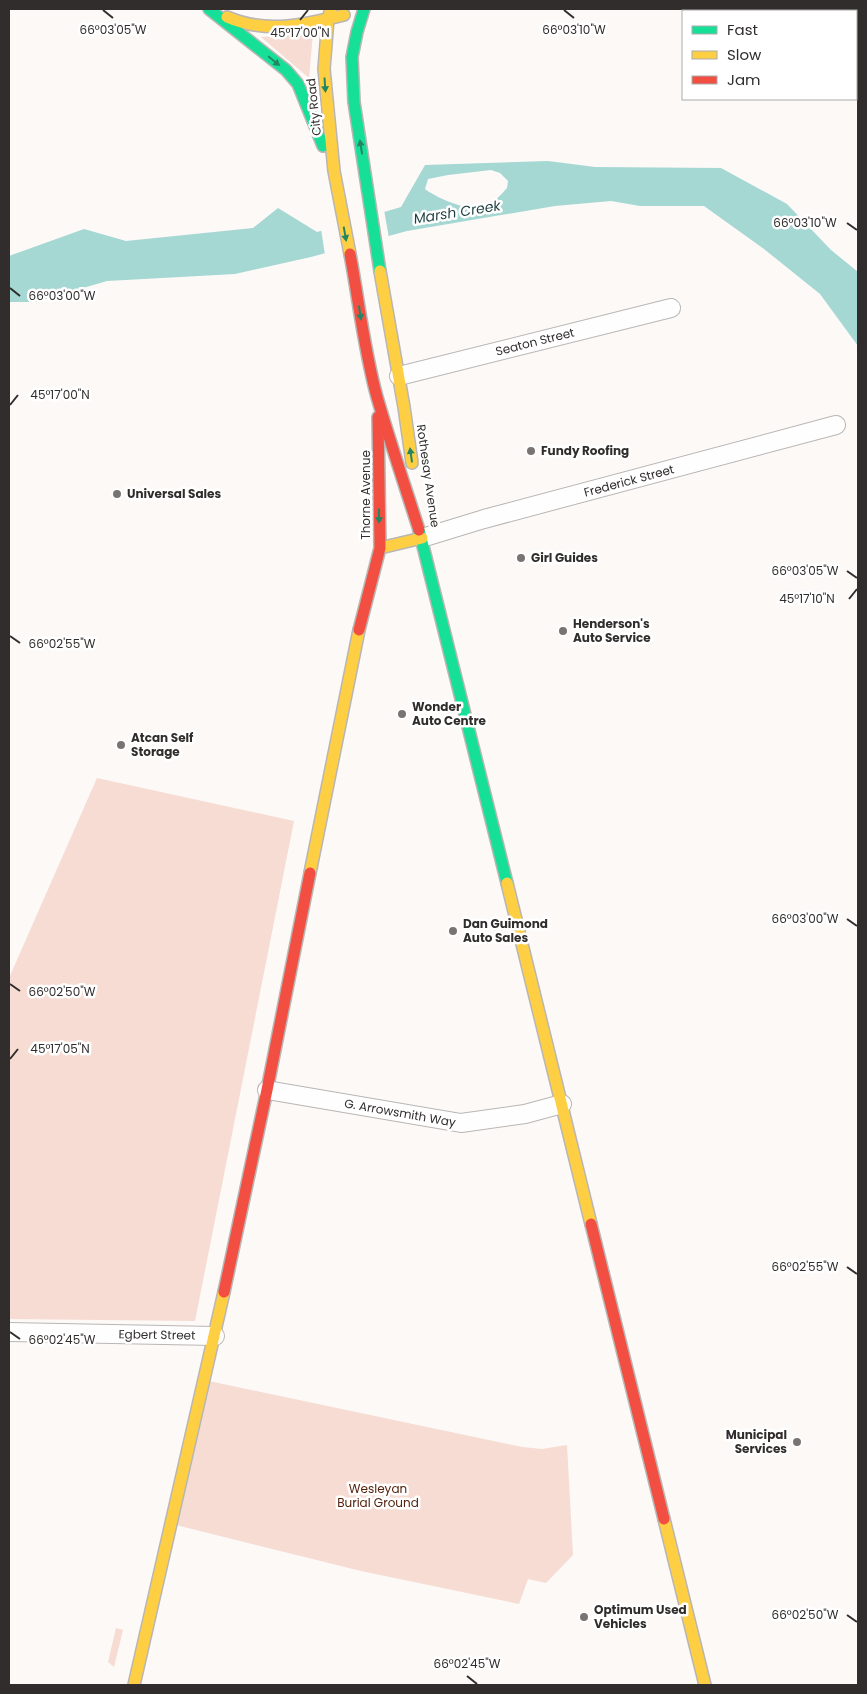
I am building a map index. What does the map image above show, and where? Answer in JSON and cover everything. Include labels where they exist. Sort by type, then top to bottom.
[{"type":"main road","points":[[210,10],[242,24],[275,27],[329,14],[348,14],[359,9]]},
{"type":"main road","name":"Rothesay Avenue","points":[[364,9],[352,56],[354,102],[378,258],[399,376],[422,538]]},
{"type":"main road","points":[[210,10],[286,70],[298,84],[334,171]]},
{"type":"main road","name":"City Road","points":[[329,14],[324,79],[334,171],[351,265]]},
{"type":"main road","name":"Rothesay Avenue","points":[[351,265],[364,341],[377,397],[422,538]]},
{"type":"main road","name":"Thorne Avenue","points":[[377,397],[380,459],[380,548],[422,538]]},
{"type":"main road","points":[[422,538],[705,1685]]},
{"type":"main road","points":[[134,1685],[214,1336],[267,1090],[362,614],[380,548]]},
{"type":"street","name":"Seaton Street","points":[[399,376],[671,308]]},
{"type":"street","name":"Frederick Street","points":[[422,538],[484,519],[836,425]]},
{"type":"street","name":"G. Arrowsmith Way","points":[[267,1090],[461,1123],[525,1114],[562,1104]]},
{"type":"street","name":"Egbert Street","points":[[9,1332],[214,1336]]},
{"type":"green space","points":[[313,33],[309,78],[261,37]]},
{"type":"green space","points":[[97,778],[294,821],[195,1321],[9,1319],[9,978]]},
{"type":"green space","name":"Wesleyan Burial Ground","points":[[204,1380],[522,1447],[542,1449],[567,1445],[573,1555],[546,1583],[528,1579],[519,1604],[361,1571],[172,1524]]},
{"type":"green space","points":[[116,1628],[123,1630],[114,1667],[108,1662]]},
{"type":"water","name":"Marsh Creek","points":[[548,161],[595,167],[721,168],[787,204],[831,250],[858,272],[858,346],[820,294],[764,249],[704,206],[640,206],[611,201],[555,206],[407,231],[311,257],[235,274],[107,281],[35,302],[9,302],[9,256],[84,229],[126,241],[253,228],[278,208],[317,232],[401,207],[425,165]],"holes":[[[491,170],[500,173],[508,181],[507,188],[500,196],[479,208],[454,204],[425,189],[428,179]]]},
{"type":"pier","points":[[384,210],[389,238],[325,255],[321,229]]},
{"type":"traffic: fast","points":[[209,9],[286,70],[298,84],[323,146]]},
{"type":"traffic: fast","points":[[364,9],[352,57],[354,102],[380,271]]},
{"type":"traffic: fast","points":[[419,530],[507,883]]},
{"type":"traffic: slow","points":[[331,9],[328,19],[324,69],[334,171],[350,254]]},
{"type":"traffic: slow","points":[[227,17],[256,25],[285,26],[300,25],[344,15]]},
{"type":"traffic: slow","points":[[380,271],[412,463]]},
{"type":"traffic: slow","points":[[380,548],[422,538]]},
{"type":"traffic: slow","points":[[310,873],[359,630]]},
{"type":"traffic: slow","points":[[507,883],[591,1224]]},
{"type":"traffic: slow","points":[[134,1685],[224,1292]]},
{"type":"traffic: slow","points":[[664,1519],[705,1685]]},
{"type":"traffic: jam","points":[[350,254],[372,379],[419,530]]},
{"type":"traffic: jam","points":[[359,630],[380,548],[378,417]]},
{"type":"traffic: jam","points":[[224,1292],[267,1090],[310,873]]},
{"type":"traffic: jam","points":[[591,1224],[664,1519]]},
{"type":"place","name":"Fundy Roofing","points":[[531,451]]},
{"type":"place","name":"Universal Sales","points":[[117,494]]},
{"type":"place","name":"Girl Guides","points":[[521,558]]},
{"type":"place","name":"Henderson's Auto Service","points":[[563,631]]},
{"type":"place","name":"Wonder Auto Centre","points":[[402,714]]},
{"type":"place","name":"Atcan Self Storage","points":[[121,745]]},
{"type":"place","name":"Dan Guimond Auto Sales","points":[[453,931]]},
{"type":"place","name":"Municipal Services","points":[[797,1442]]},
{"type":"place","name":"Optimum Used Vehicles","points":[[584,1617]]}]
